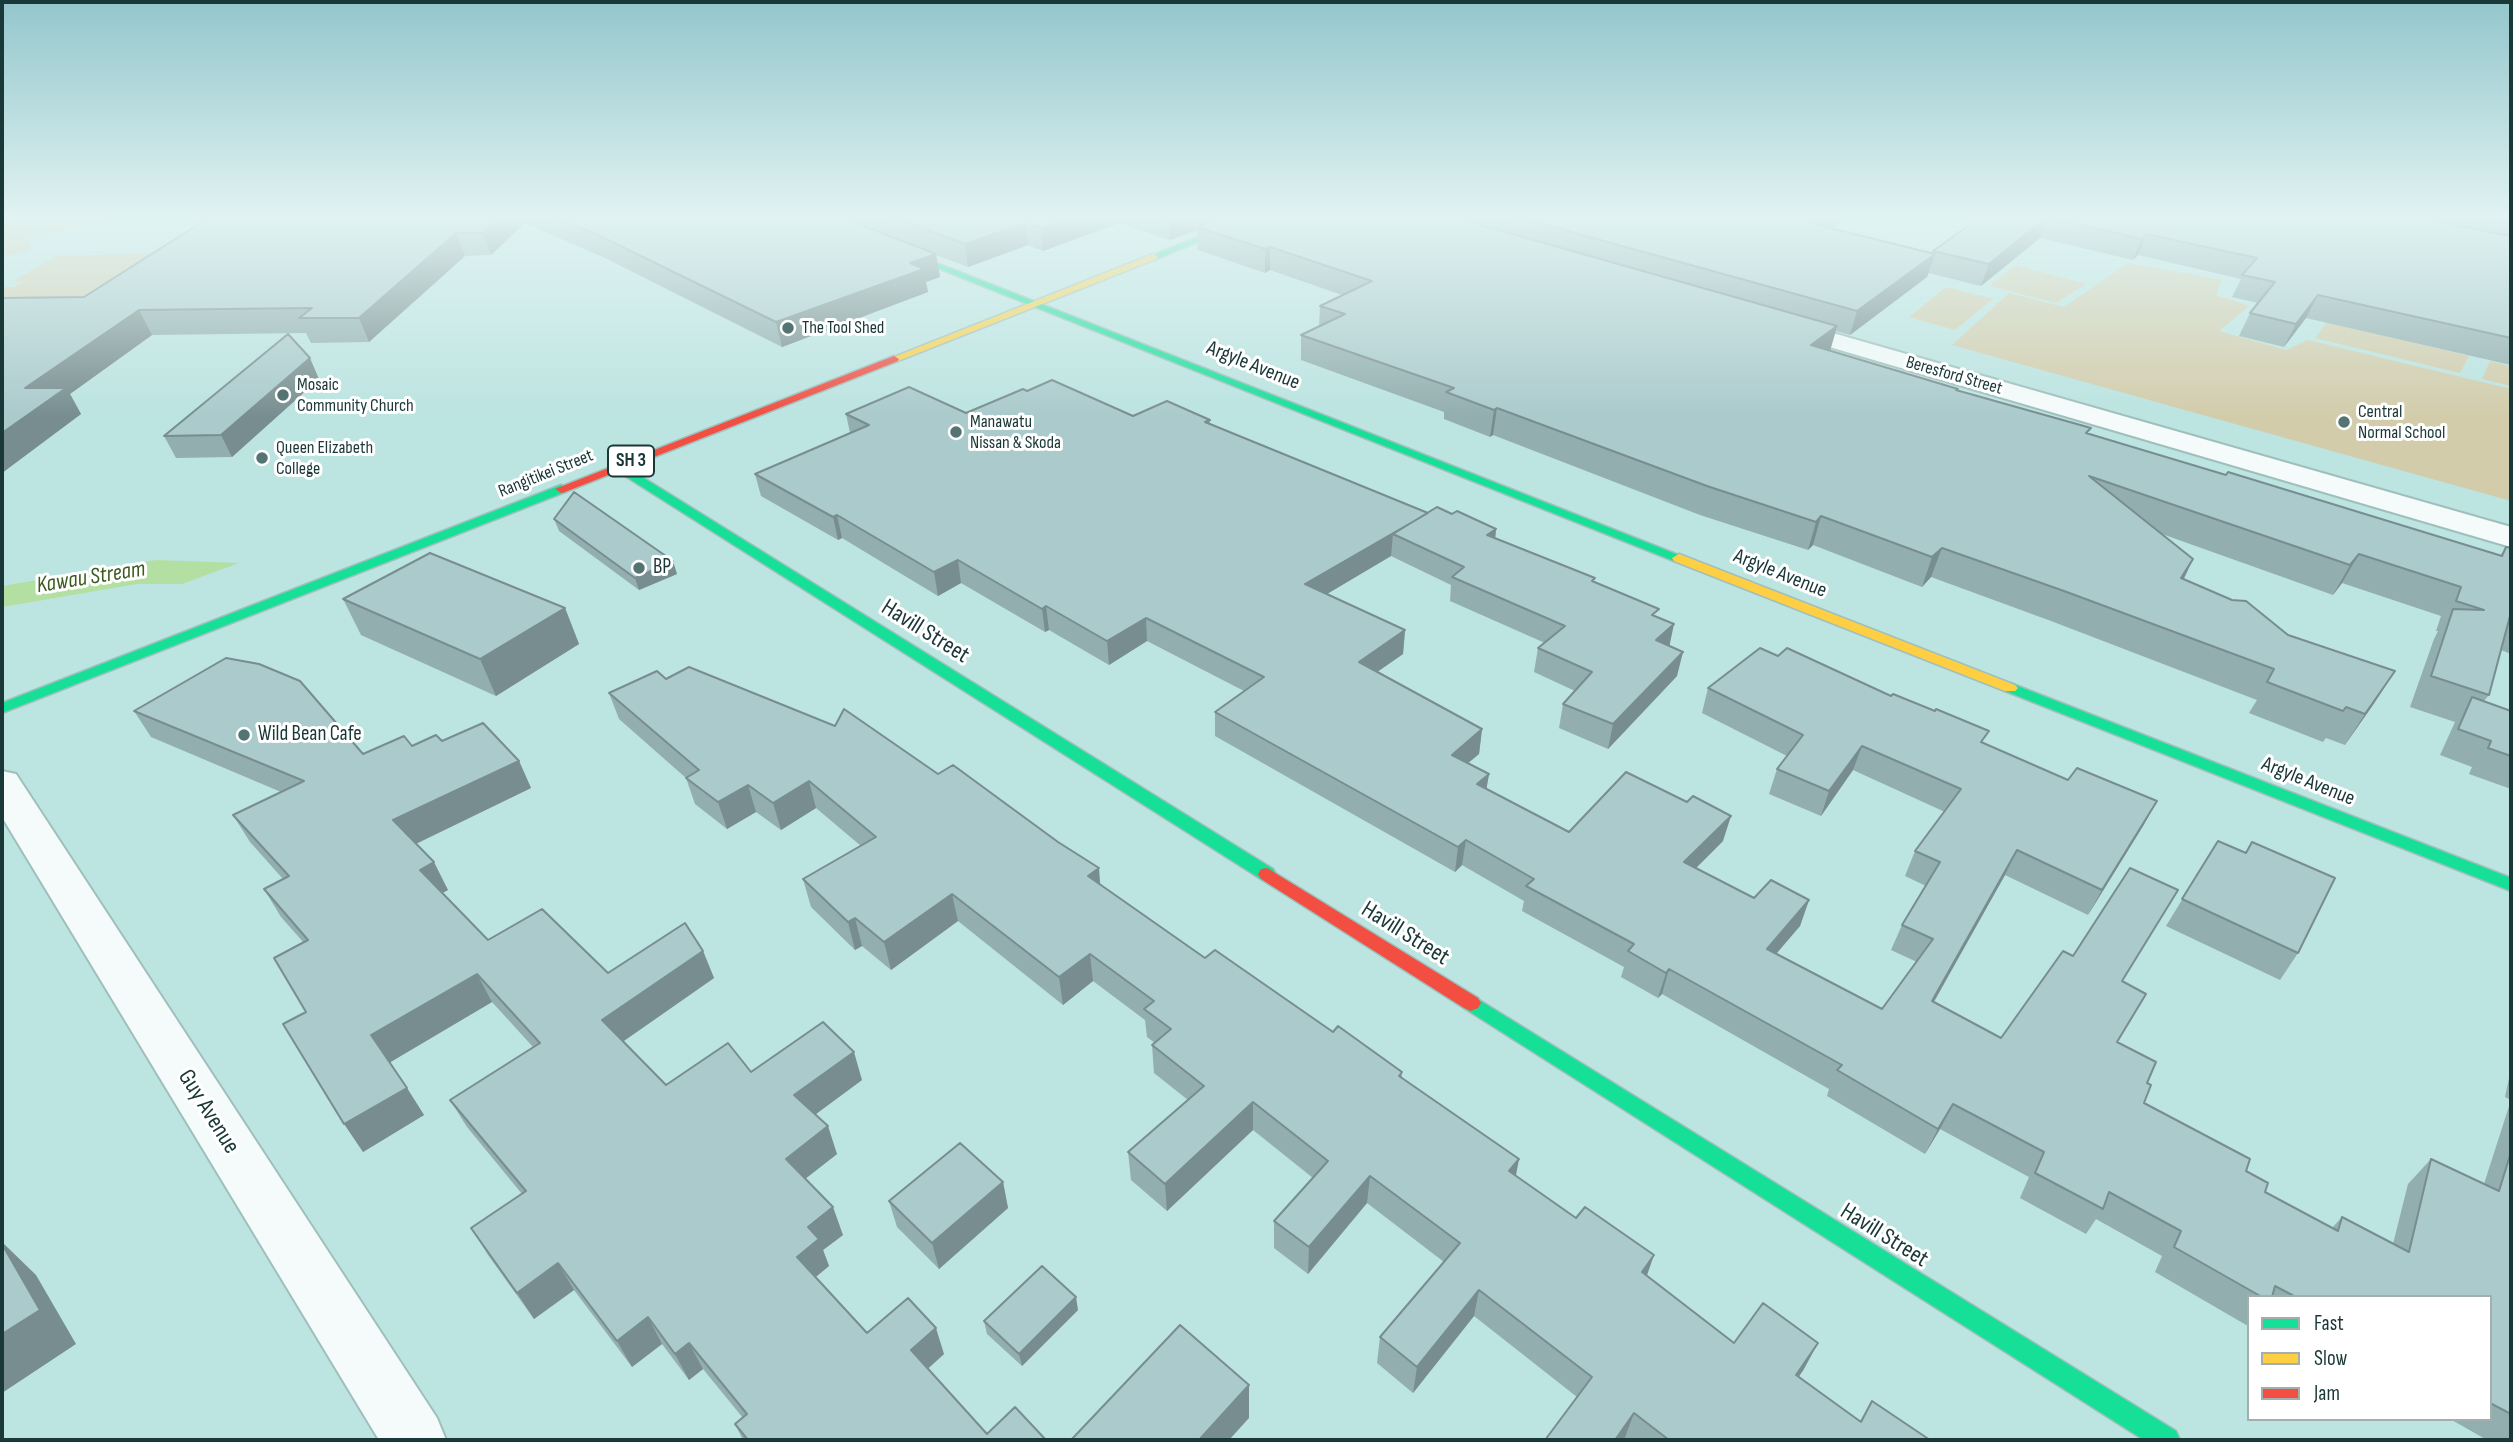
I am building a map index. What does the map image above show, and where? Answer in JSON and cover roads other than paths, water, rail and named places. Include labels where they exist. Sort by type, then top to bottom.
[{"type":"main road","name":"Argyle Avenue","points":[[978,282],[2511,885]]},
{"type":"main road","name":"Rangitikei Street","points":[[2,708],[1089,282]]},
{"type":"main road","name":"Havill Street","points":[[618,466],[2166,1440]]},
{"type":"street","name":"Beresford Street","points":[[1766,321],[2511,537]]},
{"type":"street","name":"Guy Avenue","points":[[2,784],[415,1440]]},
{"type":"water","name":"Kawau Stream","points":[[156,560],[239,563],[182,584],[137,584],[2,607],[2,586]]},
{"type":"place","name":"The Tool Shed","points":[[788,328]]},
{"type":"place","name":"Mosaic Community Church","points":[[283,395]]},
{"type":"place","name":"Central Normal School","points":[[2344,422]]},
{"type":"place","name":"Manawatu Nissan & Skoda","points":[[956,432]]},
{"type":"place","name":"Queen Elizabeth College","points":[[262,458]]},
{"type":"place","name":"BP","points":[[639,568]]},
{"type":"place","name":"Wild Bean Cafe","points":[[244,735]]}]
